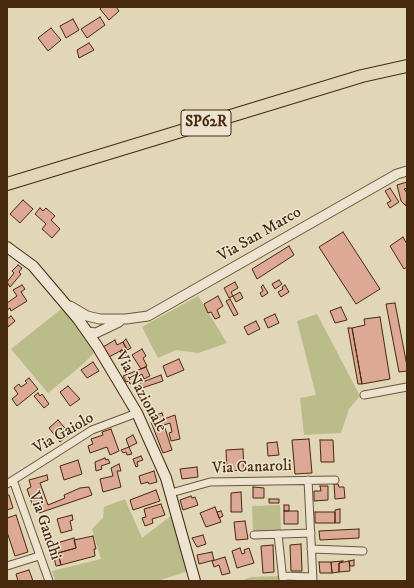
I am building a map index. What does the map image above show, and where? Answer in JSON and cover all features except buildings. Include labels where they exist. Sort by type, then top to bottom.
[{"type":"highway","name":"SP62R","points":[[7,184],[355,78],[407,66]]},
{"type":"main road","name":"Via Nazionale","points":[[7,247],[33,266],[62,300],[98,348],[137,413],[156,452],[171,493],[195,581]]},
{"type":"street","name":"Via San Marco","points":[[126,319],[96,333],[85,330],[91,320],[126,319],[148,316],[397,174],[407,171]]},
{"type":"street","name":"Via San Marco","points":[[62,300],[80,313],[100,319]]},
{"type":"street","points":[[98,348],[99,336],[105,328]]},
{"type":"street","points":[[364,395],[407,387]]},
{"type":"street","name":"Via Gaiolo","points":[[10,482],[92,430],[137,413]]},
{"type":"street","points":[[278,534],[283,579],[313,579],[308,480]]},
{"type":"street","name":"Via Canaroli","points":[[171,493],[210,482],[335,480]]},
{"type":"street","name":"Via Gandhi","points":[[10,482],[49,581]]},
{"type":"street","points":[[254,535],[311,533]]},
{"type":"street","points":[[311,549],[363,551]]},
{"type":"street","points":[[7,566],[39,556]]},
{"type":"green space","points":[[198,296],[227,343],[198,353],[176,350],[158,358],[142,327]]},
{"type":"green space","points":[[65,306],[98,349],[82,365],[48,393],[11,349]]},
{"type":"green space","points":[[317,314],[360,396],[349,409],[341,433],[304,435],[300,398],[316,395],[297,321]]},
{"type":"green space","points":[[125,499],[142,538],[172,515],[189,571],[157,581],[55,581],[52,571],[101,559],[92,529],[103,518],[104,507]]},
{"type":"green space","points":[[280,505],[281,531],[253,532],[252,506]]},
{"type":"green space","points":[[282,576],[282,581],[241,581],[251,577]]}]
